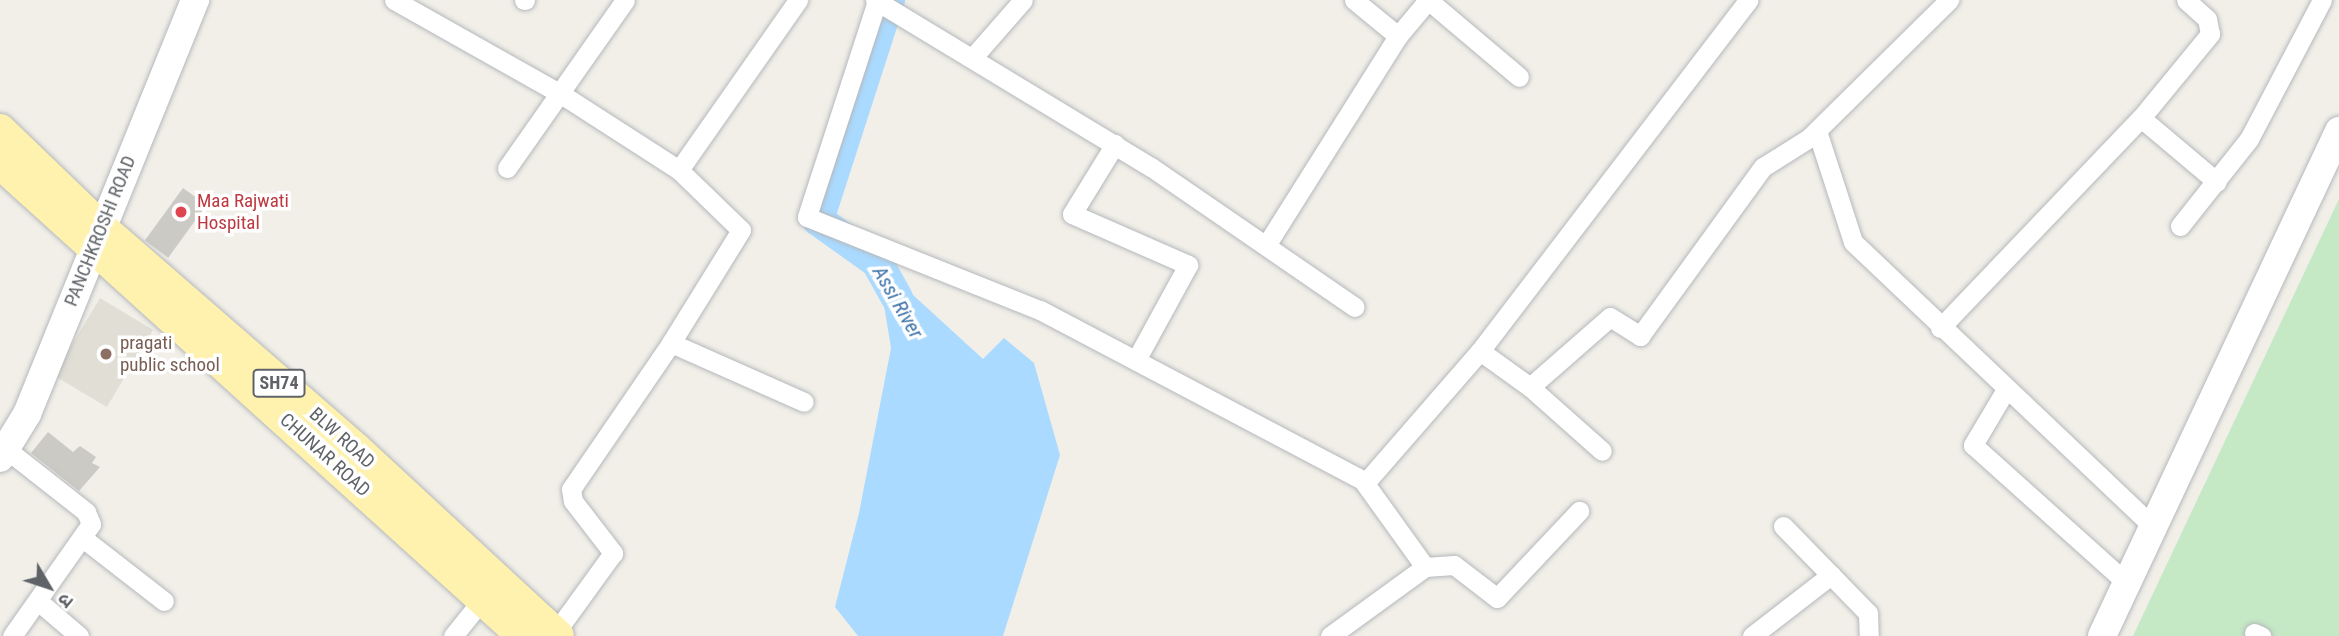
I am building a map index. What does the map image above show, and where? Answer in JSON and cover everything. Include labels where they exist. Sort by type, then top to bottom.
[{"type":"main road","name":"BLW ROAD","points":[[0,130],[98,239],[356,449],[489,591],[556,635]]},
{"type":"main road","name":"SH74","points":[[0,163],[98,239]]},
{"type":"main road","name":"SH74","points":[[489,591],[523,636]]},
{"type":"street","points":[[394,0],[561,94],[678,170],[741,230],[671,343],[571,489],[573,501],[613,553],[556,635]]},
{"type":"street","points":[[507,168],[625,0]]},
{"type":"street","points":[[678,170],[798,0]]},
{"type":"street","points":[[974,56],[1023,0]]},
{"type":"street","points":[[1354,0],[1398,36]]},
{"type":"street","points":[[1267,244],[1398,36],[1428,0],[1519,77]]},
{"type":"street","points":[[1364,482],[1372,480],[1480,351],[1748,0]]},
{"type":"street","points":[[1530,387],[1610,317],[1640,337],[1763,167],[1817,131],[1949,0]]},
{"type":"street","points":[[1940,328],[2141,118],[2210,34],[2207,19],[2186,0]]},
{"type":"street","points":[[2180,226],[2249,139],[2322,0]]},
{"type":"street","points":[[1355,307],[1267,244],[1115,144],[886,3],[807,218],[1040,310],[1364,482],[1425,567]]},
{"type":"street","name":"PANCHKROSHI ROAD","points":[[3,454],[27,414],[98,239],[188,4]]},
{"type":"street","points":[[2141,118],[2217,182]]},
{"type":"street","points":[[1817,131],[1853,242],[2005,391],[2153,527]]},
{"type":"street","points":[[2102,636],[2339,131]]},
{"type":"street","points":[[1115,144],[1072,214],[1188,265],[1136,360]]},
{"type":"street","points":[[671,343],[804,402]]},
{"type":"street","points":[[1480,351],[1530,387],[1602,451]]},
{"type":"street","points":[[2005,391],[1973,445],[2127,583]]},
{"type":"street","points":[[3,454],[86,512],[91,524],[84,539],[12,636]]},
{"type":"street","points":[[1330,636],[1425,567],[1454,565],[1497,598],[1579,511]]},
{"type":"street","points":[[1783,526],[1868,613],[1868,636]]},
{"type":"street","points":[[84,539],[164,601]]},
{"type":"street","points":[[1752,636],[1831,575]]},
{"type":"street","points":[[453,636],[489,591]]},
{"type":"street","points":[[38,601],[79,636]]},
{"type":"shaded area","name":"pragati public school","points":[[100,298],[153,330],[107,407],[54,375]]},
{"type":"green space","points":[[2339,199],[2339,636],[2133,636]]},
{"type":"water","points":[[877,262],[983,359],[1004,338],[1034,363],[1060,455],[1003,636],[858,636],[835,607],[859,513],[891,348]]},
{"type":"building","points":[[183,188],[206,205],[168,258],[145,241]]},
{"type":"building","points":[[48,432],[73,452],[80,446],[96,457],[92,463],[100,467],[79,491],[31,453]]},
{"type":"waterway","name":"Assi River","points":[[889,0],[818,220],[877,262],[897,298]]},
{"type":"place","name":"Maa Rajwati Hospital","points":[[181,212]]},
{"type":"place","name":"pragati public school","points":[[106,354]]}]
